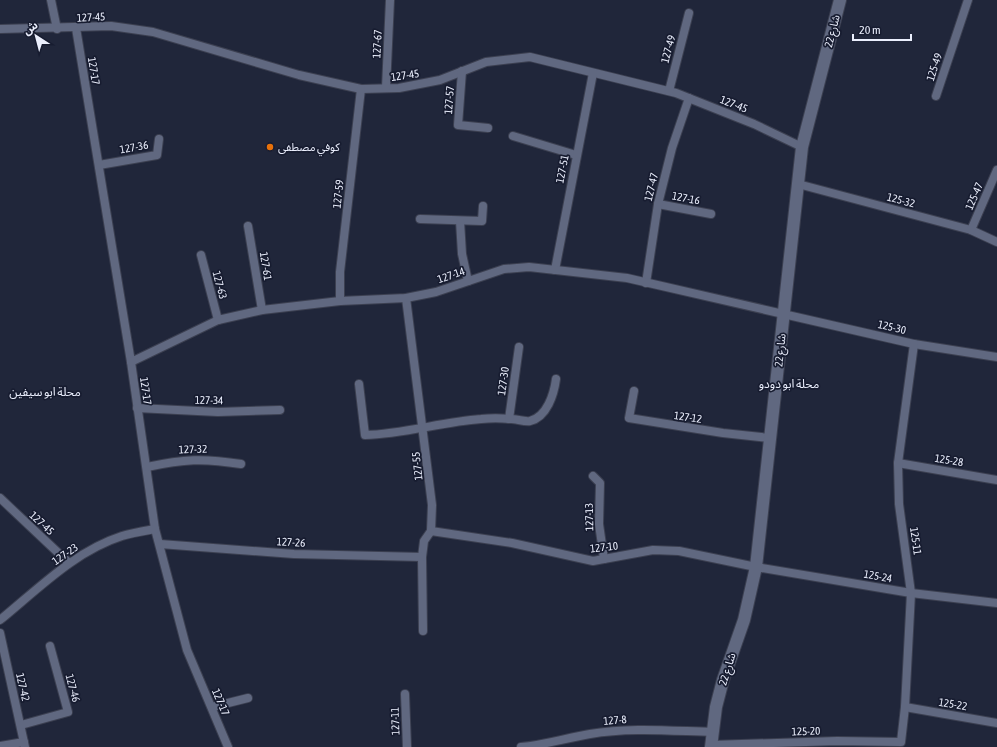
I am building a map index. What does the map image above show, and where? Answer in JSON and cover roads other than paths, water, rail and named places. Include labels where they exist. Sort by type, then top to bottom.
[{"type":"street","name":"شارع 22","points":[[711,746],[723,680],[744,620],[756,567],[802,147],[840,0]]},
{"type":"lane","points":[[50,0],[57,29]]},
{"type":"lane","name":"127-67","points":[[386,88],[390,0]]},
{"type":"lane","name":"125-49","points":[[936,96],[968,0]]},
{"type":"lane","name":"127-49","points":[[669,91],[689,13]]},
{"type":"lane","name":"127-45","points":[[0,29],[57,29],[111,26],[153,32],[299,75],[361,89],[398,88],[440,80],[486,62],[530,57],[669,91],[754,124],[802,147]]},
{"type":"lane","name":"127-17","points":[[76,28],[131,362],[155,529],[187,650],[228,747]]},
{"type":"lane","name":"127-57","points":[[462,71],[458,125],[488,128]]},
{"type":"lane","name":"127-51","points":[[555,270],[593,73]]},
{"type":"lane","name":"127-59","points":[[340,301],[340,272],[361,89]]},
{"type":"lane","name":"127-47","points":[[646,283],[658,204],[672,148],[689,98]]},
{"type":"lane","points":[[512,136],[576,155]]},
{"type":"lane","name":"127-36","points":[[99,165],[157,155],[159,139]]},
{"type":"lane","name":"125-47","points":[[971,230],[997,170]]},
{"type":"lane","name":"125-32","points":[[798,184],[971,230],[997,242]]},
{"type":"lane","name":"127-16","points":[[658,204],[710,214]]},
{"type":"lane","points":[[420,219],[482,221],[483,206]]},
{"type":"lane","points":[[460,221],[462,254],[468,281]]},
{"type":"lane","name":"127-61","points":[[248,226],[262,310]]},
{"type":"lane","name":"127-63","points":[[201,255],[218,320]]},
{"type":"lane","name":"127-14","points":[[131,362],[218,320],[262,310],[340,301],[406,298],[436,292],[504,269],[529,267],[627,278],[784,313]]},
{"type":"lane","name":"127-55","points":[[406,298],[424,428],[432,505],[431,531],[424,541],[422,557],[423,631]]},
{"type":"lane","name":"125-30","points":[[784,313],[914,344],[997,357]]},
{"type":"lane","name":"125-11","points":[[901,742],[905,707],[911,593],[900,504],[898,462],[914,344]]},
{"type":"lane","name":"127-30","points":[[509,419],[519,346]]},
{"type":"lane","points":[[359,384],[365,435],[405,432],[449,422],[476,419],[509,419],[530,421],[540,415],[549,404],[554,392],[556,379]]},
{"type":"lane","name":"127-12","points":[[634,391],[629,418],[722,433],[770,438]]},
{"type":"lane","name":"127-34","points":[[137,408],[218,412],[280,410]]},
{"type":"lane","name":"127-32","points":[[147,467],[178,460],[209,459],[241,464]]},
{"type":"lane","name":"125-28","points":[[898,462],[997,480]]},
{"type":"lane","name":"127-13","points":[[593,476],[600,483],[599,524],[604,559]]},
{"type":"lane","name":"127-45","points":[[0,498],[69,563]]},
{"type":"lane","name":"127-23","points":[[0,620],[69,563],[97,546],[123,536],[155,529]]},
{"type":"lane","name":"127-10","points":[[431,531],[512,543],[593,561],[653,550],[679,551],[756,567]]},
{"type":"lane","name":"127-26","points":[[160,544],[294,554],[422,557]]},
{"type":"lane","name":"125-24","points":[[756,567],[911,593],[997,603]]},
{"type":"lane","name":"127-42","points":[[0,633],[25,745]]},
{"type":"lane","name":"127-46","points":[[20,725],[68,712],[50,646]]},
{"type":"lane","name":"127-11","points":[[405,694],[407,747]]},
{"type":"lane","points":[[212,707],[248,698]]},
{"type":"lane","name":"125-22","points":[[905,707],[997,722]]},
{"type":"lane","name":"127-8","points":[[521,747],[543,746],[590,734],[628,730],[713,732]]},
{"type":"lane","name":"125-20","points":[[711,746],[901,742]]},
{"type":"lane","points":[[0,746],[25,745]]},
{"type":"place","name":"كوفي مصطفى","points":[[270,147]]},
{"type":"district","name":"محلة ابو دودو","points":[[789,384]]},
{"type":"district","name":"محلة ابو سيفين","points":[[45,392]]}]
